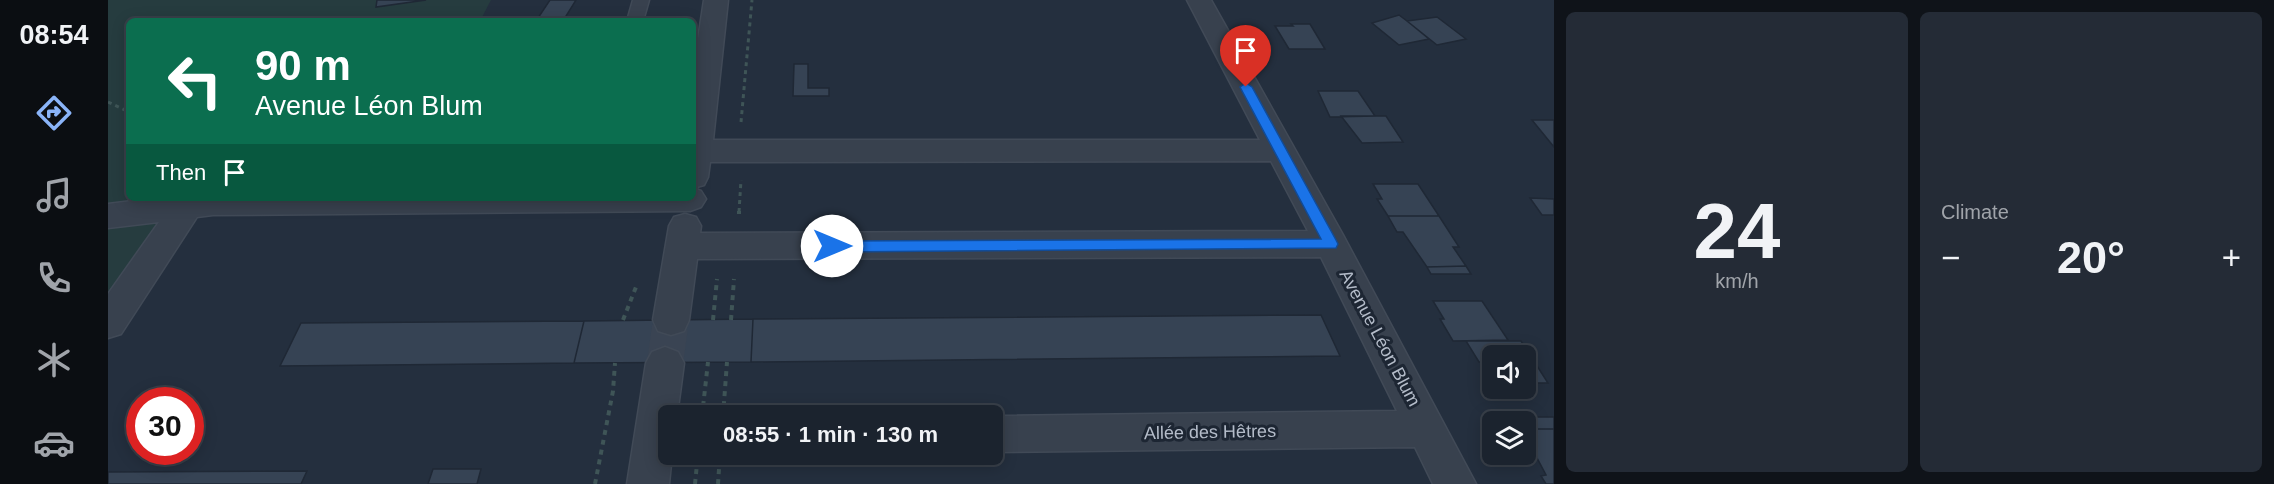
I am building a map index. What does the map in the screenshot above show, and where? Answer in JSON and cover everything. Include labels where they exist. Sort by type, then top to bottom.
[{"type":"street","points":[[696,151],[716,0]]},
{"type":"street","name":"Avenue Léon Blum","points":[[1206,1],[1280,150],[1455,484]]},
{"type":"street","points":[[696,181],[1280,150]]},
{"type":"street","points":[[108,216],[187,206],[250,202],[363,201]]},
{"type":"street","points":[[671,320],[689,201]]},
{"type":"street","points":[[108,323],[187,206]]},
{"type":"street","points":[[682,246],[1331,244]]},
{"type":"street","points":[[663,405],[665,363]]},
{"type":"street","name":"Allée des Hêtres","points":[[1003,434],[1427,429]]},
{"type":"street","points":[[648,484],[658,452]]},
{"type":"lane","points":[[637,18],[641,0]]},
{"type":"path","points":[[108,102],[126,111]]},
{"type":"path","points":[[703,405],[708,362]]},
{"type":"path","points":[[724,405],[727,362]]},
{"type":"path","points":[[595,484],[613,391],[615,363]]},
{"type":"path","points":[[695,484],[697,465]]},
{"type":"path","points":[[718,484],[719,465]]},
{"type":"green space","points":[[108,0],[491,0],[482,18],[126,18],[126,201],[190,201],[108,318]]},
{"type":"building","points":[[377,0],[426,0],[376,7]]},
{"type":"building","points":[[550,0],[576,0],[565,18],[538,18]]},
{"type":"building","points":[[1399,15],[1429,39],[1399,45],[1372,23]]},
{"type":"building","points":[[1437,17],[1466,39],[1437,45],[1407,21]]},
{"type":"building","points":[[1291,24],[1310,24],[1325,49],[1289,49],[1275,26],[1293,26]]},
{"type":"building","points":[[794,64],[808,64],[808,88],[829,88],[829,96],[793,96]]},
{"type":"building","points":[[1318,91],[1358,91],[1375,116],[1330,117]]},
{"type":"building","points":[[1341,116],[1386,116],[1403,142],[1362,143]]},
{"type":"building","points":[[1532,120],[1554,120],[1554,147]]},
{"type":"building","points":[[1373,184],[1418,184],[1439,216],[1388,216],[1377,199],[1382,199]]},
{"type":"building","points":[[1530,198],[1554,199],[1554,215],[1542,215]]},
{"type":"building","points":[[1388,216],[1439,216],[1459,247],[1453,247],[1466,266],[1427,267],[1403,232],[1397,232]]},
{"type":"building","points":[[1466,266],[1471,274],[1431,274],[1427,267]]},
{"type":"building","points":[[1433,301],[1482,301],[1508,340],[1453,341]]},
{"type":"building","points":[[1321,315],[1340,356],[751,362],[753,319]]},
{"type":"building","points":[[753,319],[751,362],[574,363],[584,321]]},
{"type":"building","points":[[584,321],[574,363],[280,366],[301,323]]},
{"type":"building","points":[[1466,341],[1521,341],[1524,345],[1482,345],[1482,362],[1479,362]]},
{"type":"building","points":[[1536,364],[1548,383],[1536,383]]},
{"type":"building","points":[[1536,417],[1554,417],[1554,429],[1536,429]]},
{"type":"building","points":[[1536,429],[1554,429],[1554,484],[1546,484],[1541,476],[1546,475],[1536,456]]},
{"type":"building","points":[[433,469],[481,469],[477,484],[428,484]]},
{"type":"building","points":[[307,471],[301,484],[108,484],[108,472]]},
{"type":"tunnel","points":[[665,363],[671,320]]},
{"type":"route","points":[[832,246],[1331,244],[1246,87]]}]
